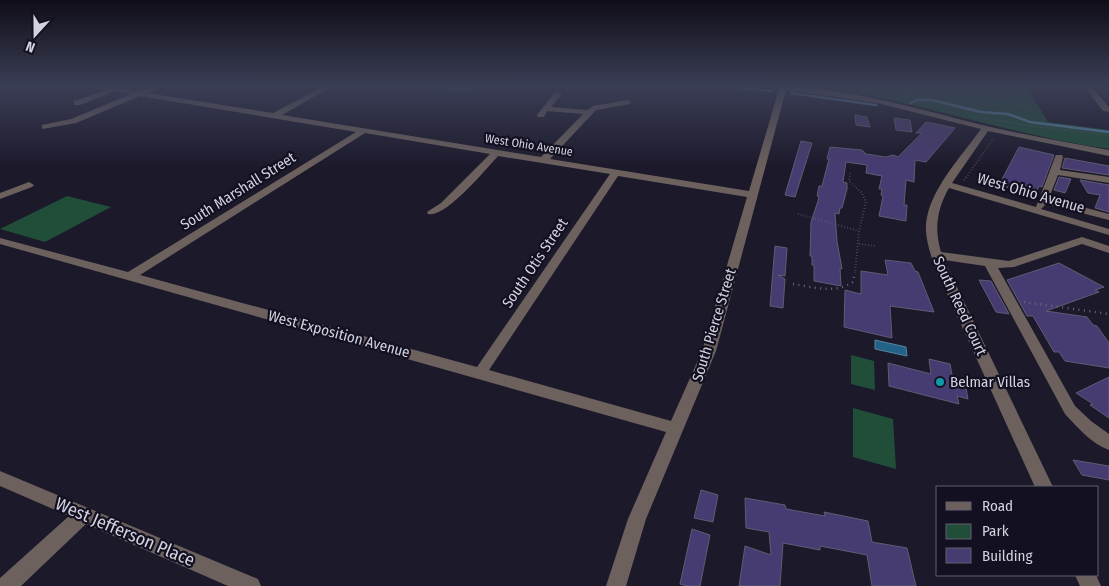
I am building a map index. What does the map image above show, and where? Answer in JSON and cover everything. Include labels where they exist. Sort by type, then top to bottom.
[{"type":"street","points":[[45,127],[73,121],[91,113]]},
{"type":"street","name":"West Ohio Avenue","points":[[258,113],[752,195]]},
{"type":"street","points":[[274,116],[279,113]]},
{"type":"street","points":[[544,160],[587,113]]},
{"type":"street","name":"South Pierce Street","points":[[616,586],[637,519],[677,430],[710,346],[773,113]]},
{"type":"street","points":[[921,113],[990,133],[1109,152]]},
{"type":"street","name":"South Marshall Street","points":[[128,277],[363,131]]},
{"type":"street","name":"South Reed Court","points":[[990,133],[945,184],[936,200],[932,214],[931,237],[936,255],[1044,486]]},
{"type":"street","points":[[432,212],[444,205],[497,152]]},
{"type":"street","points":[[1038,211],[1056,172],[1059,157]]},
{"type":"street","name":"South Otis Street","points":[[480,372],[616,172]]},
{"type":"street","points":[[1056,172],[1109,180]]},
{"type":"street","name":"West Ohio Avenue","points":[[945,184],[1109,232]]},
{"type":"street","points":[[0,196],[29,185]]},
{"type":"street","points":[[1044,200],[1109,217]]},
{"type":"street","points":[[936,255],[1004,265],[1018,263],[1082,240],[1109,250]]},
{"type":"street","name":"West Exposition Avenue","points":[[0,241],[480,372],[677,430]]},
{"type":"street","points":[[989,263],[1074,414],[1109,443]]},
{"type":"street","name":"West Jefferson Place","points":[[0,478],[251,586]]},
{"type":"street","points":[[6,586],[83,515]]},
{"type":"path","points":[[977,117],[1031,126],[1109,135]]},
{"type":"path","points":[[963,189],[965,186],[962,182],[990,133]]},
{"type":"path","points":[[793,284],[835,288],[850,285],[854,279],[859,231],[866,202],[862,194],[850,182],[850,173]]},
{"type":"path","points":[[798,214],[859,231]]},
{"type":"path","points":[[858,244],[876,246]]},
{"type":"path","points":[[1009,299],[1109,314]]},
{"type":"green space","points":[[946,113],[1043,113],[1048,122],[1109,130],[1109,149],[1035,135]]},
{"type":"green space","points":[[67,196],[111,207],[45,242],[0,229]]},
{"type":"green space","points":[[851,355],[874,361],[875,390],[851,384]]},
{"type":"green space","points":[[853,408],[893,419],[896,469],[853,457]]},
{"type":"water","points":[[875,340],[906,347],[907,356],[875,349]]},
{"type":"building","points":[[855,115],[867,117],[870,127],[856,125]]},
{"type":"building","points":[[894,118],[910,120],[912,132],[896,130]]},
{"type":"building","points":[[926,122],[955,128],[926,162],[915,160],[914,182],[906,180],[904,205],[907,205],[906,221],[879,216],[883,196],[881,195],[882,189],[879,189],[882,176],[866,173],[867,165],[846,162],[843,182],[847,183],[847,189],[839,214],[835,213],[842,269],[840,268],[841,286],[814,281],[814,265],[812,265],[812,256],[810,256],[811,222],[818,201],[819,186],[822,186],[829,159],[827,159],[830,147],[862,150],[866,154],[886,157],[893,155],[898,157],[922,133],[916,133]]},
{"type":"building","points":[[801,141],[812,143],[795,197],[785,195]]},
{"type":"building","points":[[1019,147],[1054,155],[1042,187],[1039,186],[1035,195],[999,185]]},
{"type":"building","points":[[1065,158],[1109,166],[1109,175],[1062,168]]},
{"type":"building","points":[[1059,177],[1071,179],[1065,193],[1054,190]]},
{"type":"building","points":[[1080,180],[1109,185],[1109,212],[1095,208],[1100,195],[1088,193]]},
{"type":"building","points":[[775,246],[787,248],[785,276],[778,275],[785,279],[783,308],[770,306]]},
{"type":"building","points":[[885,260],[911,263],[915,271],[918,272],[934,312],[890,306],[892,338],[844,327],[845,290],[861,294],[861,271],[888,275]]},
{"type":"building","points":[[1059,263],[1104,287],[1095,290],[1099,292],[1046,311],[1087,317],[1093,325],[1097,326],[1109,343],[1109,368],[1065,361],[1059,352],[1054,352],[1033,316],[1027,316],[1007,280]]},
{"type":"building","points":[[979,280],[991,281],[1009,314],[996,312]]},
{"type":"building","points":[[929,359],[950,364],[953,380],[966,388],[968,399],[957,396],[959,404],[889,386],[888,363],[931,374]]},
{"type":"building","points":[[1109,377],[1109,418],[1076,393]]},
{"type":"building","points":[[1073,460],[1109,466],[1109,480],[1082,475]]},
{"type":"building","points":[[701,490],[718,495],[713,522],[694,518]]},
{"type":"building","points":[[745,498],[785,505],[786,509],[825,516],[824,512],[868,521],[872,542],[907,548],[916,586],[872,586],[867,555],[820,546],[820,550],[783,543],[780,586],[739,586],[745,546],[771,555],[769,532],[746,528]]},
{"type":"building","points":[[692,529],[710,535],[700,586],[680,584]]},
{"type":"waterway","points":[[999,113],[1008,114],[1030,122],[1109,132]]},
{"type":"place","name":"Belmar Villas","points":[[940,382]]}]
